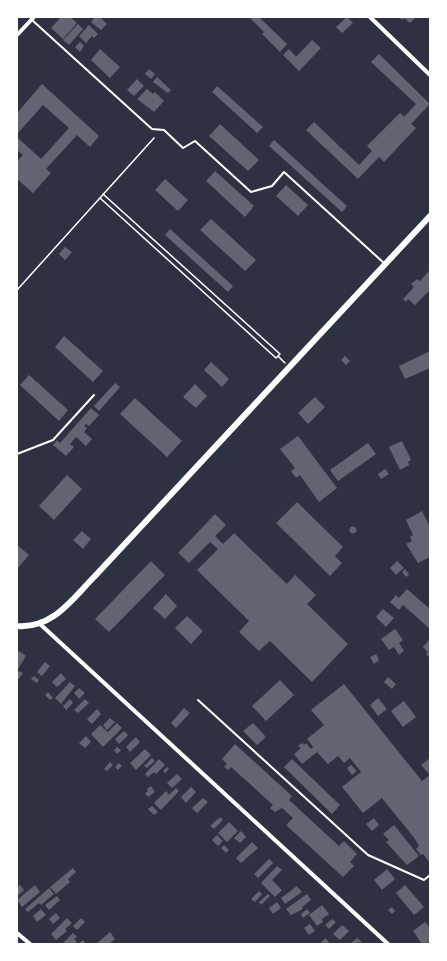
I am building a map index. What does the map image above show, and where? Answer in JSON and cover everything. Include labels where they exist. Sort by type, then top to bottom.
[{"type":"main road","points":[[17,626],[40,624],[56,615],[95,576],[430,216]]},
{"type":"street","points":[[370,17],[430,75]]},
{"type":"street","points":[[17,35],[33,18]]},
{"type":"street","points":[[40,624],[388,944]]},
{"type":"street","points":[[17,933],[30,944]]},
{"type":"lane","points":[[33,18],[152,129],[164,130],[183,148],[195,141],[251,192],[272,186],[284,172],[386,264]]},
{"type":"lane","points":[[17,454],[53,440],[94,394]]},
{"type":"lane","points":[[198,700],[368,855],[424,880],[430,875]]},
{"type":"path","points":[[17,290],[154,138]]},
{"type":"path","points":[[104,194],[280,354],[278,356]]},
{"type":"path","points":[[100,198],[276,358],[278,356],[290,367]]},
{"type":"building","points":[[61,17],[70,17],[77,23],[63,39],[51,28]]},
{"type":"building","points":[[95,17],[100,17],[107,24],[101,30],[91,22]]},
{"type":"building","points":[[249,17],[259,17],[287,44],[280,52],[262,34],[264,32]]},
{"type":"building","points":[[347,17],[353,23],[342,33],[336,27]]},
{"type":"building","points":[[399,17],[416,17],[410,23],[404,18],[402,20]]},
{"type":"building","points":[[78,24],[83,29],[69,45],[63,40]]},
{"type":"building","points":[[89,25],[98,34],[94,38],[92,36],[86,43],[79,36]]},
{"type":"building","points":[[312,40],[321,48],[299,71],[283,55],[289,49],[296,57]]},
{"type":"building","points":[[80,42],[84,46],[80,52],[75,47]]},
{"type":"building","points":[[100,49],[120,67],[110,78],[91,60]]},
{"type":"building","points":[[379,54],[430,104],[411,124],[416,128],[384,162],[379,157],[358,179],[306,130],[314,122],[359,165],[372,151],[367,146],[400,113],[404,117],[416,104],[371,62]]},
{"type":"building","points":[[149,69],[155,74],[151,79],[145,74]]},
{"type":"building","points":[[157,77],[171,90],[168,93],[153,82]]},
{"type":"building","points":[[137,79],[144,86],[134,96],[127,90]]},
{"type":"building","points":[[42,84],[99,136],[90,147],[77,135],[46,169],[51,173],[33,193],[17,179],[17,161],[23,155],[17,150],[17,137],[41,159],[69,128],[43,105],[17,134],[17,113]]},
{"type":"building","points":[[217,86],[263,127],[257,133],[212,92]]},
{"type":"building","points":[[147,89],[153,94],[155,92],[164,101],[154,112],[137,99]]},
{"type":"building","points":[[220,124],[259,160],[248,171],[209,136]]},
{"type":"building","points":[[274,140],[347,206],[342,212],[269,146]]},
{"type":"building","points":[[215,171],[254,206],[245,217],[206,181]]},
{"type":"building","points":[[165,179],[188,200],[178,211],[155,190]]},
{"type":"building","points":[[286,185],[308,205],[298,216],[276,196]]},
{"type":"building","points":[[211,219],[256,260],[245,271],[200,230]]},
{"type":"building","points":[[170,229],[233,286],[228,292],[165,235]]},
{"type":"building","points":[[65,247],[72,252],[65,260],[59,254]]},
{"type":"building","points":[[430,270],[430,290],[415,305],[408,299],[406,302],[403,299],[414,287],[411,284],[417,279],[420,281]]},
{"type":"building","points":[[64,336],[103,371],[93,382],[55,347]]},
{"type":"building","points":[[430,351],[430,368],[405,379],[399,366]]},
{"type":"building","points":[[345,356],[350,361],[346,365],[341,360]]},
{"type":"building","points":[[211,362],[229,379],[222,387],[204,370]]},
{"type":"building","points":[[29,375],[68,410],[59,421],[20,385]]},
{"type":"building","points":[[115,383],[120,387],[99,411],[94,406]]},
{"type":"building","points":[[195,384],[207,396],[196,408],[183,397]]},
{"type":"building","points":[[315,397],[325,407],[308,424],[298,413]]},
{"type":"building","points":[[135,398],[182,441],[167,457],[120,414]]},
{"type":"building","points":[[91,408],[99,415],[89,426],[86,424],[84,426],[87,428],[84,432],[92,439],[86,446],[76,437],[70,444],[74,447],[66,456],[53,445],[57,440],[60,443]]},
{"type":"building","points":[[298,436],[337,488],[319,502],[300,475],[296,478],[291,471],[295,468],[280,449]]},
{"type":"building","points":[[402,441],[411,460],[408,462],[409,465],[400,470],[389,447]]},
{"type":"building","points":[[368,443],[376,454],[338,481],[330,470]]},
{"type":"building","points":[[385,469],[389,474],[381,479],[378,474]]},
{"type":"building","points":[[67,475],[82,489],[54,520],[39,506]]},
{"type":"building","points":[[297,502],[343,547],[335,556],[342,563],[330,576],[276,523]]},
{"type":"building","points":[[422,511],[430,527],[430,557],[418,563],[406,544],[412,541],[410,537],[413,535],[406,520]]},
{"type":"building","points":[[215,514],[226,525],[215,536],[223,544],[234,533],[287,584],[295,575],[316,595],[307,604],[348,644],[312,682],[270,641],[259,651],[239,632],[249,621],[197,570],[218,549],[210,542],[189,563],[178,553]]},
{"type":"building","points":[[353,526],[356,527],[356,533],[353,534],[350,533],[349,530],[350,527]]},
{"type":"building","points":[[82,531],[91,539],[83,549],[73,540]]},
{"type":"building","points":[[17,545],[29,555],[17,569]]},
{"type":"building","points":[[151,561],[165,575],[109,632],[95,619]]},
{"type":"building","points":[[397,561],[404,568],[396,575],[390,568]]},
{"type":"building","points":[[405,569],[409,574],[406,577],[402,572]]},
{"type":"building","points":[[407,589],[430,609],[430,629],[403,605],[399,610],[390,602],[396,595],[399,598]]},
{"type":"building","points":[[166,594],[177,606],[165,619],[153,608]]},
{"type":"building","points":[[383,609],[394,618],[386,627],[376,617]]},
{"type":"building","points":[[187,616],[203,631],[191,644],[175,628]]},
{"type":"building","points":[[395,629],[403,640],[399,643],[404,651],[399,655],[394,647],[389,650],[381,639]]},
{"type":"building","points":[[430,639],[430,658],[426,654],[428,652],[423,647]]},
{"type":"building","points":[[19,651],[26,656],[18,669],[17,654]]},
{"type":"building","points":[[376,654],[379,660],[374,664],[370,657]]},
{"type":"building","points":[[45,662],[50,666],[42,676],[37,672]]},
{"type":"building","points":[[19,671],[23,673],[18,680],[17,674]]},
{"type":"building","points":[[61,673],[66,679],[57,687],[52,682]]},
{"type":"building","points":[[34,676],[39,680],[37,683],[31,679]]},
{"type":"building","points":[[388,677],[396,684],[392,689],[384,682]]},
{"type":"building","points":[[280,680],[294,695],[266,721],[252,706]]},
{"type":"building","points":[[70,682],[75,686],[61,704],[55,698]]},
{"type":"building","points":[[344,684],[422,781],[430,775],[430,863],[423,854],[421,855],[416,849],[419,846],[415,839],[382,798],[363,813],[342,787],[361,772],[350,758],[344,763],[338,756],[328,764],[317,752],[302,764],[294,754],[301,748],[298,746],[302,743],[304,745],[306,743],[311,749],[313,747],[307,739],[324,725],[311,710]]},
{"type":"building","points":[[79,688],[85,693],[79,699],[74,693]]},
{"type":"building","points":[[48,692],[53,698],[50,700],[45,695]]},
{"type":"building","points":[[378,698],[387,709],[378,716],[370,705]]},
{"type":"building","points":[[70,699],[73,703],[66,710],[63,706]]},
{"type":"building","points":[[85,699],[89,703],[78,713],[74,710]]},
{"type":"building","points":[[404,701],[416,717],[403,727],[391,711]]},
{"type":"building","points":[[184,708],[190,713],[176,728],[171,723]]},
{"type":"building","points":[[97,709],[101,714],[92,724],[87,719]]},
{"type":"building","points":[[110,718],[115,722],[107,730],[103,725]]},
{"type":"building","points":[[117,723],[122,728],[103,747],[91,734],[100,725],[108,732]]},
{"type":"building","points":[[253,723],[266,737],[257,745],[243,731]]},
{"type":"building","points":[[124,731],[128,735],[119,744],[115,739]]},
{"type":"building","points":[[86,736],[91,742],[85,748],[79,743]]},
{"type":"building","points":[[136,737],[140,742],[130,752],[126,747]]},
{"type":"building","points":[[235,744],[292,796],[289,800],[339,846],[344,841],[357,854],[350,862],[354,866],[343,877],[286,825],[293,818],[282,808],[275,812],[270,808],[273,805],[231,767],[228,770],[224,767],[227,764],[222,759]]},
{"type":"building","points":[[117,747],[121,750],[117,754],[114,750]]},
{"type":"building","points":[[145,749],[151,755],[136,770],[130,763]]},
{"type":"building","points":[[152,758],[155,761],[147,768],[144,766]]},
{"type":"building","points":[[430,758],[430,775],[421,765]]},
{"type":"building","points":[[159,759],[165,765],[156,774],[154,772],[148,777],[145,774]]},
{"type":"building","points":[[292,759],[340,805],[332,814],[284,767]]},
{"type":"building","points":[[110,762],[113,765],[107,771],[104,769]]},
{"type":"building","points":[[119,763],[122,766],[118,770],[115,767]]},
{"type":"building","points":[[351,765],[357,771],[352,775],[347,768]]},
{"type":"building","points":[[167,767],[169,769],[165,773],[163,771]]},
{"type":"building","points":[[177,774],[182,779],[172,788],[167,783]]},
{"type":"building","points":[[151,786],[155,792],[148,797],[145,793]]},
{"type":"building","points":[[191,787],[196,792],[186,803],[181,797]]},
{"type":"building","points":[[176,788],[179,791],[161,810],[154,803],[166,791],[169,795]]},
{"type":"building","points":[[203,798],[208,802],[197,813],[192,808]]},
{"type":"building","points":[[152,806],[158,812],[154,815],[148,809]]},
{"type":"building","points":[[220,817],[223,820],[214,829],[210,826]]},
{"type":"building","points":[[374,818],[379,825],[372,831],[366,824]]},
{"type":"building","points":[[229,822],[238,831],[227,842],[218,833]]},
{"type":"building","points":[[394,825],[419,856],[407,865],[386,842],[389,840],[383,834]]},
{"type":"building","points":[[241,831],[246,837],[240,843],[234,838]]},
{"type":"building","points":[[217,835],[223,841],[218,846],[212,840]]},
{"type":"building","points":[[252,842],[258,848],[241,863],[236,858]]},
{"type":"building","points":[[224,845],[229,850],[226,853],[221,848]]},
{"type":"building","points":[[269,859],[273,863],[258,878],[254,874]]},
{"type":"building","points":[[277,866],[282,870],[272,880],[282,890],[275,897],[261,883]]},
{"type":"building","points":[[73,868],[76,872],[68,879],[70,882],[56,894],[50,887]]},
{"type":"building","points":[[387,869],[395,879],[382,890],[374,880]]},
{"type":"building","points":[[20,885],[24,890],[17,896],[17,887]]},
{"type":"building","points":[[35,885],[40,892],[22,907],[17,900]]},
{"type":"building","points":[[405,885],[424,907],[414,915],[396,893]]},
{"type":"building","points":[[297,886],[302,892],[285,904],[281,898]]},
{"type":"building","points":[[49,888],[54,894],[41,905],[39,903],[28,912],[25,909]]},
{"type":"building","points":[[259,891],[262,894],[255,902],[251,899]]},
{"type":"building","points":[[268,894],[270,896],[261,905],[259,902]]},
{"type":"building","points":[[307,894],[311,900],[302,907],[303,909],[291,915],[286,909]]},
{"type":"building","points":[[57,896],[60,900],[49,910],[45,905]]},
{"type":"building","points":[[277,902],[281,908],[273,914],[269,908]]},
{"type":"building","points":[[322,905],[329,914],[322,919],[323,922],[317,926],[309,915]]},
{"type":"building","points":[[392,907],[395,911],[392,914],[388,910]]},
{"type":"building","points":[[41,909],[46,915],[37,922],[33,916]]},
{"type":"building","points":[[307,909],[310,913],[303,918],[301,914]]},
{"type":"building","points":[[56,913],[60,918],[53,924],[49,919]]},
{"type":"building","points":[[67,918],[72,923],[65,929],[67,931],[56,940],[51,934]]},
{"type":"building","points":[[81,918],[85,922],[77,930],[73,926]]},
{"type":"building","points":[[332,919],[336,922],[329,929],[325,925]]},
{"type":"building","points":[[425,922],[430,928],[430,942],[422,944],[413,931]]},
{"type":"building","points":[[310,924],[315,931],[309,935],[304,928]]},
{"type":"building","points":[[342,925],[349,931],[340,940],[333,934]]},
{"type":"building","points":[[110,932],[115,939],[109,944],[96,944]]},
{"type":"building","points":[[73,933],[77,937],[74,939],[77,942],[74,944],[62,944]]},
{"type":"building","points":[[326,938],[330,944],[322,944],[321,942]]},
{"type":"building","points":[[357,938],[362,942],[350,944]]},
{"type":"building","points":[[83,940],[86,944],[78,944]]}]
